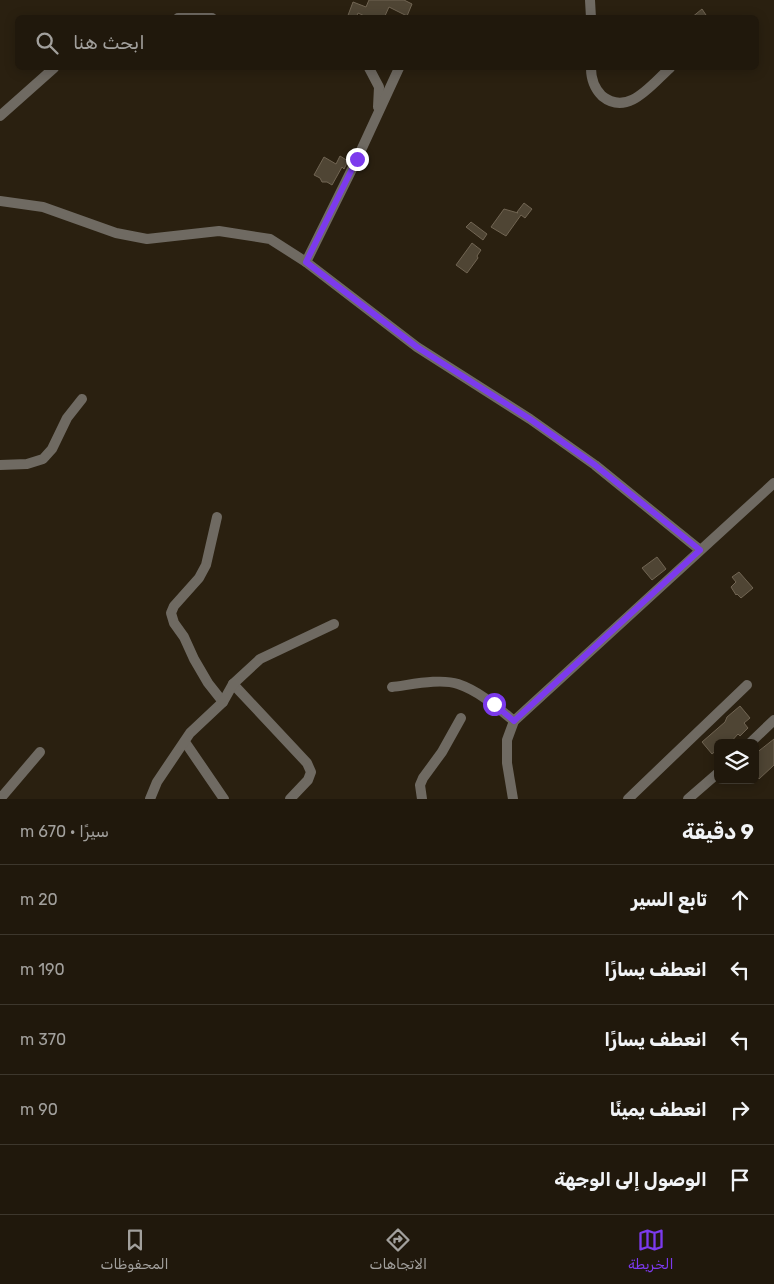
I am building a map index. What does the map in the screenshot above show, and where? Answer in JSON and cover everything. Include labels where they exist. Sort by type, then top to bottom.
[{"type":"street","points":[[590,0],[591,15]]},
{"type":"street","points":[[0,116],[52,70]]},
{"type":"street","points":[[369,70],[379,87],[378,113]]},
{"type":"street","points":[[306,262],[398,70]]},
{"type":"street","points":[[592,70],[593,84],[599,93],[616,104],[626,104],[634,99],[668,70]]},
{"type":"street","points":[[0,201],[43,207],[116,233],[147,239],[219,231],[270,239],[306,262],[417,347],[530,419],[595,465],[700,550]]},
{"type":"street","points":[[0,465],[27,464],[43,459],[52,449],[67,418],[82,399]]},
{"type":"street","points":[[514,799],[507,763],[506,740],[514,721],[774,483]]},
{"type":"street","points":[[217,517],[206,565],[199,578],[174,606],[171,614],[174,623],[184,637],[208,683],[223,702]]},
{"type":"street","points":[[150,799],[157,782],[184,742],[200,722],[223,702],[233,684],[260,659],[334,624]]},
{"type":"street","points":[[392,687],[444,682],[457,684],[494,704],[514,721]]},
{"type":"street","points":[[233,684],[307,763],[311,772],[308,780],[290,799]]},
{"type":"street","points":[[628,799],[747,685]]},
{"type":"street","points":[[422,799],[420,784],[442,752],[461,718]]},
{"type":"street","points":[[754,739],[774,720]]},
{"type":"street","points":[[184,742],[224,799]]},
{"type":"street","points":[[0,799],[40,752]]},
{"type":"street","points":[[688,799],[714,776]]},
{"type":"building","points":[[369,0],[404,0],[412,4],[407,15],[389,7],[385,15],[362,15],[358,13],[357,15],[348,15],[353,2],[366,7]]},
{"type":"building","points":[[702,9],[706,15],[695,15]]},
{"type":"building","points":[[340,156],[348,161],[344,169],[342,167],[332,185],[322,182],[320,178],[314,175],[324,157],[336,164]]},
{"type":"building","points":[[524,203],[532,209],[525,218],[521,215],[506,236],[491,227],[504,209],[518,213]]},
{"type":"building","points":[[471,222],[487,234],[483,240],[466,227]]},
{"type":"building","points":[[472,243],[481,250],[477,256],[478,258],[467,273],[456,265]]},
{"type":"building","points":[[657,557],[666,569],[652,580],[642,568]]},
{"type":"building","points":[[739,572],[753,588],[741,598],[736,595],[731,587],[736,582],[732,577]]},
{"type":"building","points":[[740,706],[750,718],[744,723],[748,728],[740,736],[738,734],[734,739],[714,739],[714,752],[712,754],[702,742],[725,722],[727,717]]},
{"type":"building","points":[[774,739],[774,765],[759,779],[759,751]]},
{"type":"route","points":[[357,159],[306,262],[417,347],[530,419],[595,465],[700,550],[514,721],[494,704]]}]
